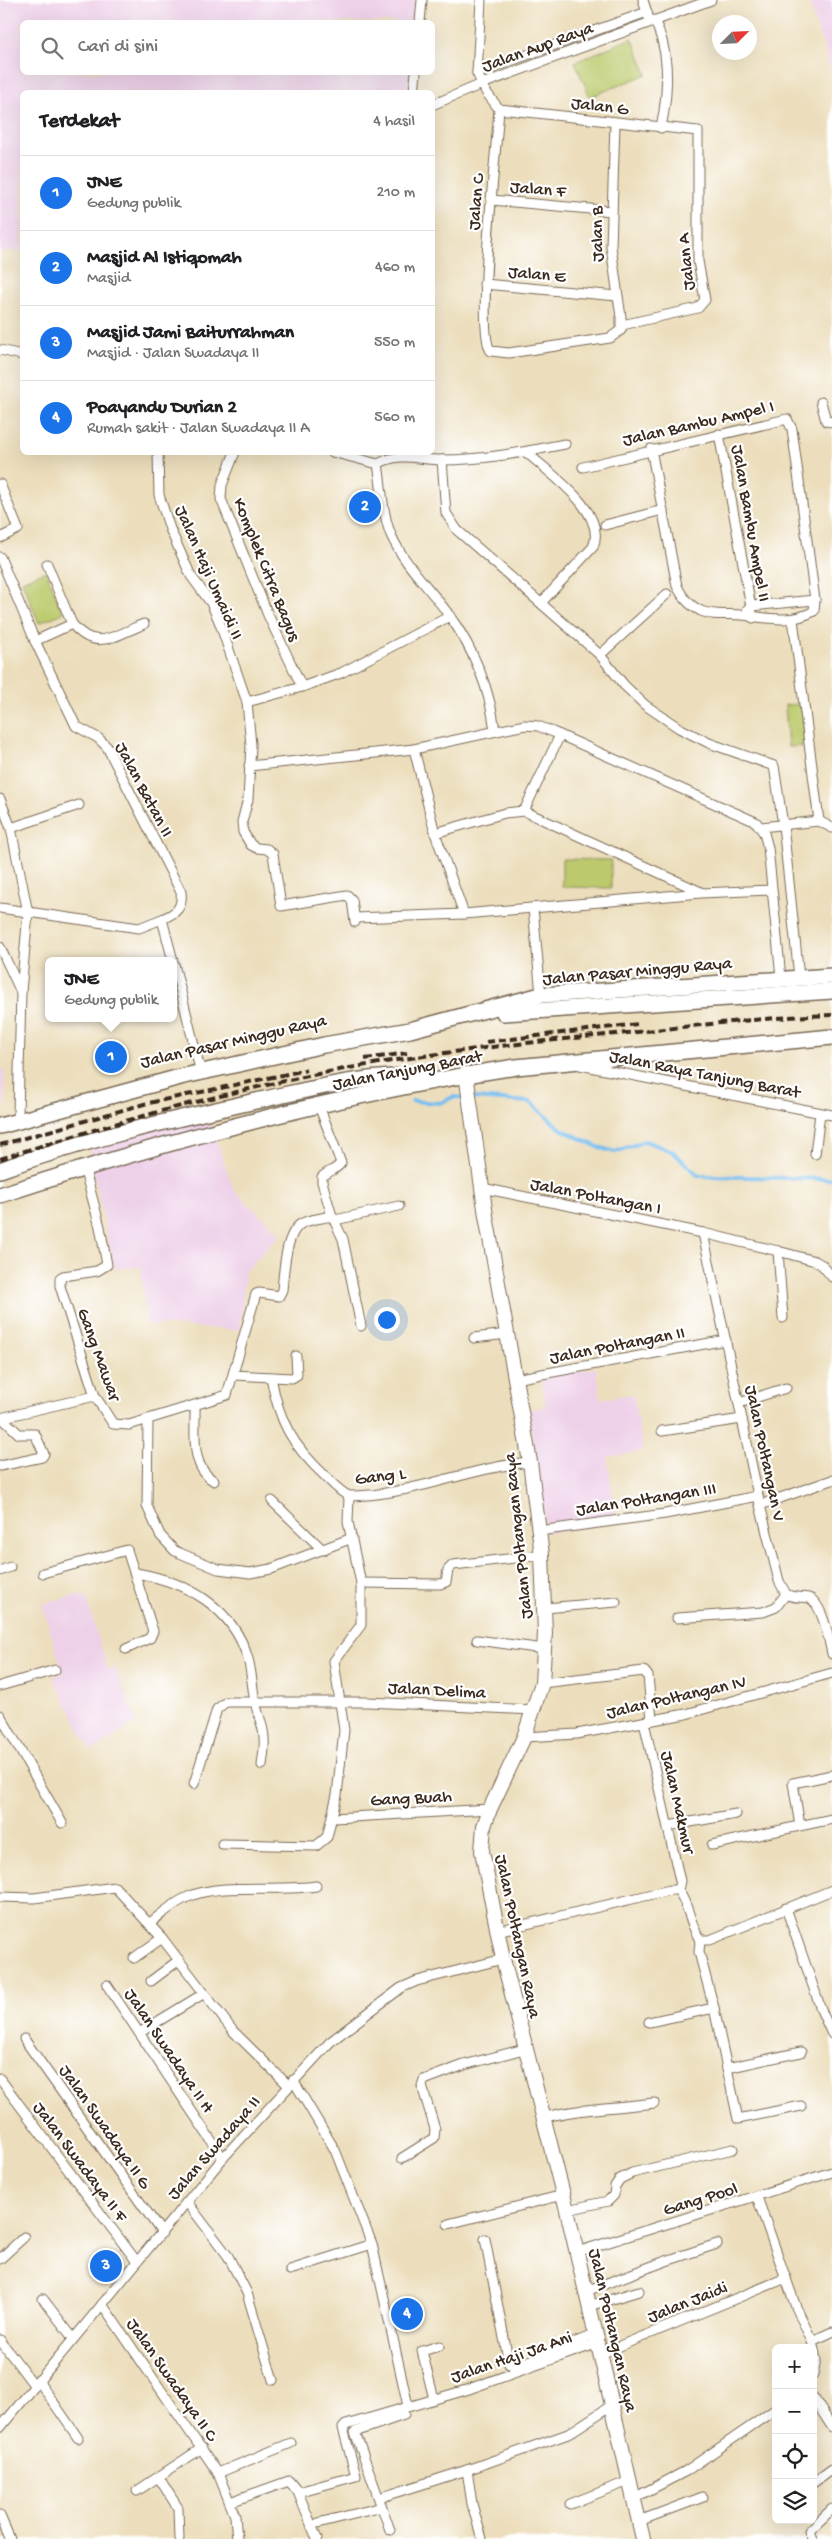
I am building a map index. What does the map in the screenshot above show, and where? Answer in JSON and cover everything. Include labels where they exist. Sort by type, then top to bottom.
[{"type":"main road","name":"Jalan Pasar Minggu Raya","points":[[447,1019],[541,996],[781,978],[832,976]]},
{"type":"main road","name":"Jalan Pasar Minggu Raya","points":[[0,1120],[199,1065],[405,1022],[542,1008],[832,991]]},
{"type":"main road","points":[[0,1126],[180,1076],[324,1045],[410,1030],[447,1019]]},
{"type":"main road","name":"Jalan Tanjung Barat","points":[[0,1195],[84,1167],[319,1106],[466,1074],[573,1061],[832,1037]]},
{"type":"main road","points":[[0,1170],[112,1136],[258,1101],[348,1082],[408,1076],[447,1078]]},
{"type":"street","points":[[420,20],[422,0]]},
{"type":"street","points":[[481,0],[477,74],[500,109]]},
{"type":"street","points":[[643,0],[664,52],[667,81],[666,102],[661,128]]},
{"type":"street","name":"Jalan Aup Raya","points":[[435,104],[482,84],[706,1]]},
{"type":"street","points":[[477,74],[647,12]]},
{"type":"street","points":[[414,90],[416,75]]},
{"type":"street","name":"Jalan G","points":[[500,109],[698,131]]},
{"type":"street","name":"Jalan C","points":[[500,109],[484,284],[487,339],[490,350],[506,354],[610,338],[618,333],[622,325]]},
{"type":"street","name":"Jalan B","points":[[615,123],[612,258],[622,325]]},
{"type":"street","name":"Jalan A","points":[[622,325],[698,308],[705,300],[698,261],[698,131]]},
{"type":"street","name":"Jalan F","points":[[492,200],[612,211]]},
{"type":"street","name":"Jalan E","points":[[484,284],[617,296]]},
{"type":"street","points":[[0,350],[20,355]]},
{"type":"street","points":[[821,402],[826,421],[832,422]]},
{"type":"street","name":"Jalan Bambu Ampel I","points":[[583,466],[785,419],[790,421],[816,600]]},
{"type":"street","name":"Jalan Bambu Ampel II","points":[[719,434],[753,618]]},
{"type":"street","points":[[344,455],[378,464],[392,455],[442,460],[526,452],[565,444]]},
{"type":"street","points":[[651,449],[674,570],[682,596],[687,602],[702,611],[722,615],[793,619],[814,611],[816,600],[751,606],[741,615]]},
{"type":"street","points":[[526,452],[588,510],[597,532],[594,547],[541,603]]},
{"type":"street","name":"Jalan Haji Umaidi II","points":[[158,455],[159,495],[170,529],[191,576],[211,603],[247,702],[251,736],[248,799],[241,827],[251,845],[267,849],[273,854],[280,906],[347,895],[352,900],[355,920],[464,914]]},
{"type":"street","name":"Komplek Citra Bagus","points":[[234,455],[220,491],[221,498],[268,615],[302,687]]},
{"type":"street","points":[[442,460],[446,512],[450,521],[600,655],[624,685],[645,705],[679,728],[709,743],[770,764],[775,768],[799,977]]},
{"type":"street","points":[[378,464],[391,534],[403,557],[450,616],[481,670],[495,731]]},
{"type":"street","points":[[0,484],[18,529],[0,538]]},
{"type":"street","points":[[605,526],[663,510]]},
{"type":"street","name":"Jalan Batan II","points":[[0,557],[35,641],[76,726],[98,738],[106,747],[181,892],[182,905],[178,911],[162,919]]},
{"type":"street","points":[[47,564],[72,624],[82,636],[101,641],[144,624]]},
{"type":"street","points":[[600,655],[667,594]]},
{"type":"street","points":[[247,702],[302,687],[341,673],[450,616]]},
{"type":"street","points":[[793,619],[815,803],[819,821]]},
{"type":"street","points":[[35,641],[72,624]]},
{"type":"street","points":[[249,766],[414,749],[525,725],[538,726],[756,822],[761,827],[768,848],[781,978]]},
{"type":"street","points":[[524,811],[560,736]]},
{"type":"street","points":[[414,749],[435,833],[464,914],[701,893],[771,890]]},
{"type":"street","points":[[0,799],[11,828],[28,914],[21,992],[18,1114]]},
{"type":"street","points":[[11,828],[79,805]]},
{"type":"street","points":[[435,833],[506,813],[524,811],[701,893]]},
{"type":"street","points":[[761,827],[819,821],[832,828]]},
{"type":"street","points":[[0,908],[28,914],[139,928],[162,919],[172,957]]},
{"type":"street","points":[[532,908],[541,996]]},
{"type":"street","points":[[0,947],[21,992]]},
{"type":"street","points":[[177,978],[199,1065]]},
{"type":"street","name":"Jalan Raya Tanjung Barat","points":[[573,1061],[576,1065],[832,1115]]},
{"type":"street","name":"Jalan Poltangan Raya","points":[[466,1074],[482,1188],[530,1462],[542,1555],[545,1608],[542,1683],[524,1737],[490,1809],[484,1826],[482,1851],[503,1960],[524,2049],[564,2195],[643,2539]]},
{"type":"street","points":[[319,1106],[341,1164],[322,1177],[333,1218],[343,1238],[361,1326]]},
{"type":"street","points":[[815,1154],[820,1113]]},
{"type":"street","name":"Gang Mawar","points":[[84,1167],[108,1265],[97,1271],[63,1276],[60,1278],[60,1286],[95,1396],[113,1424],[129,1425],[224,1398],[229,1392],[234,1376],[256,1294],[279,1296],[282,1290],[291,1235],[304,1222],[333,1218]]},
{"type":"street","name":"Jalan Poltangan I","points":[[482,1188],[703,1233],[778,1251],[822,1265],[832,1277]]},
{"type":"street","points":[[333,1218],[399,1206]]},
{"type":"street","name":"Jalan Poltangan V","points":[[703,1233],[759,1501],[779,1581],[786,1594]]},
{"type":"street","points":[[778,1251],[784,1318]]},
{"type":"street","points":[[474,1338],[507,1334]]},
{"type":"street","name":"Jalan Poltangan II","points":[[515,1379],[726,1340]]},
{"type":"street","points":[[234,1376],[296,1377],[296,1356]]},
{"type":"street","name":"Gang L","points":[[271,1377],[278,1410],[287,1430],[312,1464],[348,1496],[396,1493],[478,1470],[530,1462]]},
{"type":"street","points":[[739,1403],[786,1388]]},
{"type":"street","points":[[1,1416],[95,1396]]},
{"type":"street","points":[[195,1406],[197,1460],[206,1476],[214,1481]]},
{"type":"street","points":[[0,1466],[42,1457],[44,1454],[35,1434],[19,1434],[1,1416]]},
{"type":"street","points":[[148,1419],[147,1506],[160,1535],[175,1551],[218,1569],[250,1573],[272,1569],[352,1538]]},
{"type":"street","points":[[662,1430],[742,1420]]},
{"type":"street","name":"Jalan Poltangan III","points":[[539,1531],[759,1501],[832,1480]]},
{"type":"street","points":[[222,1844],[316,1846],[325,1840],[334,1818],[344,1730],[334,1661],[361,1625],[361,1583],[348,1522],[348,1496]]},
{"type":"street","points":[[272,1500],[323,1550]]},
{"type":"street","points":[[43,1573],[126,1550],[136,1573],[153,1635],[126,1649]]},
{"type":"street","points":[[361,1583],[440,1584],[446,1582],[448,1570],[453,1565],[542,1555]]},
{"type":"street","points":[[0,1570],[10,1567]]},
{"type":"street","points":[[136,1573],[177,1586],[220,1609],[242,1641],[249,1661],[255,1701],[264,1738],[262,1765]]},
{"type":"street","points":[[676,1618],[763,1612],[776,1607],[786,1594],[813,1601],[829,1629],[832,1654]]},
{"type":"street","points":[[545,1608],[616,1602]]},
{"type":"street","points":[[477,1640],[544,1649]]},
{"type":"street","points":[[0,1686],[55,1670]]},
{"type":"street","name":"Jalan Makmur","points":[[542,1683],[644,1671],[648,1676],[648,1721],[680,1881],[678,1890],[683,1897],[692,1927],[700,1940],[700,1952],[738,2119],[801,2106]]},
{"type":"street","name":"Jalan Poltangan IV","points":[[524,1737],[578,1734],[686,1714],[832,1673]]},
{"type":"street","name":"Jalan Delima","points":[[194,1784],[218,1706],[226,1702],[368,1702],[533,1710]]},
{"type":"street","points":[[0,1715],[62,1823]]},
{"type":"street","points":[[800,1826],[793,1783],[832,1775]]},
{"type":"street","name":"Gang Buah","points":[[334,1818],[490,1809]]},
{"type":"street","points":[[668,1826],[736,1814]]},
{"type":"street","points":[[712,1845],[832,1819]]},
{"type":"street","points":[[150,1923],[172,1905],[189,1896],[213,1890],[291,1890],[316,1886]]},
{"type":"street","points":[[0,1897],[12,1899],[34,1898],[115,1887],[150,1923],[233,2031],[291,2083],[334,2150],[372,2244],[408,2406]]},
{"type":"street","points":[[497,1931],[670,1890],[678,1890]]},
{"type":"street","points":[[700,1940],[710,1940],[832,1890]]},
{"type":"street","points":[[786,1908],[810,1981],[832,2034]]},
{"type":"street","points":[[134,1958],[162,1938]]},
{"type":"street","points":[[151,1981],[179,1960]]},
{"type":"street","name":"Jalan Swadaya II","points":[[0,2428],[223,2158],[330,2042],[401,1988],[417,1981],[503,1960]]},
{"type":"street","name":"Jalan Swadaya II H","points":[[107,1985],[223,2158]]},
{"type":"street","points":[[139,2033],[203,1994]]},
{"type":"street","points":[[649,2022],[714,2008]]},
{"type":"street","name":"Jalan Swadaya II G","points":[[24,2039],[162,2233]]},
{"type":"street","points":[[402,2158],[434,2138],[435,2133],[422,2086],[424,2080],[464,2065],[524,2049]]},
{"type":"street","points":[[726,2068],[801,2052]]},
{"type":"street","name":"Jalan Swadaya II F","points":[[0,2080],[137,2262]]},
{"type":"street","points":[[542,2118],[567,2111],[600,2110],[654,2103]]},
{"type":"street","points":[[567,2210],[608,2201],[614,2195],[615,2186],[620,2179],[632,2173],[733,2149]]},
{"type":"street","name":"Gang Pool","points":[[577,2252],[832,2172]]},
{"type":"street","points":[[448,2224],[564,2195]]},
{"type":"street","points":[[757,2197],[786,2278],[813,2344]]},
{"type":"street","points":[[187,2202],[228,2256],[247,2294],[274,2380]]},
{"type":"street","points":[[0,2259],[24,2237]]},
{"type":"street","points":[[485,2239],[509,2364],[516,2366],[598,2343]]},
{"type":"street","points":[[290,2270],[372,2244]]},
{"type":"street","points":[[586,2292],[666,2260],[717,2244]]},
{"type":"street","name":"Jalan Jaidi","points":[[598,2343],[786,2278]]},
{"type":"street","points":[[589,2306],[638,2290]]},
{"type":"street","points":[[43,2299],[73,2338]]},
{"type":"street","name":"Jalan Swadaya II C","points":[[102,2304],[218,2473],[230,2502],[237,2539]]},
{"type":"street","points":[[812,2341],[832,2332]]},
{"type":"street","points":[[0,2340],[78,2438]]},
{"type":"street","name":"Jalan Haji Ja Ani","points":[[298,2492],[355,2477],[343,2428],[408,2406],[466,2390],[598,2343]]},
{"type":"street","name":"Jalan Haji Ja Ani","points":[[434,2399],[422,2351],[439,2346]]},
{"type":"street","points":[[817,2403],[832,2427]]},
{"type":"street","points":[[318,2523],[380,2503],[568,2434],[612,2405]]},
{"type":"street","points":[[634,2498],[686,2470],[772,2412]]},
{"type":"street","points":[[390,2530],[355,2432],[404,2415]]},
{"type":"street","points":[[218,2473],[292,2443]]},
{"type":"street","points":[[137,2491],[202,2448]]},
{"type":"street","points":[[467,2470],[472,2504],[482,2539]]},
{"type":"street","points":[[817,2480],[832,2470]]},
{"type":"street","points":[[159,2478],[178,2508],[179,2539]]},
{"type":"street","points":[[230,2502],[289,2481],[298,2492],[317,2539]]},
{"type":"street","points":[[570,2504],[630,2481]]},
{"type":"street","points":[[639,2521],[703,2498]]},
{"type":"street","points":[[810,2535],[832,2509]]},
{"type":"street","points":[[0,2516],[10,2539]]},
{"type":"shaded area","points":[[0,0],[417,0],[415,20],[20,20],[20,75],[410,75],[409,90],[20,90],[20,250],[0,252]]},
{"type":"shaded area","points":[[808,0],[832,0],[832,73]]},
{"type":"shaded area","points":[[0,1069],[4,1069],[5,1105],[0,1105]]},
{"type":"shaded area","points":[[205,1109],[234,1190],[280,1234],[245,1272],[240,1330],[147,1324],[141,1267],[114,1269],[88,1144]]},
{"type":"shaded area","points":[[596,1368],[601,1399],[633,1394],[643,1451],[607,1457],[617,1522],[547,1533],[528,1410],[546,1407],[541,1376]]},
{"type":"shaded area","points":[[76,1595],[86,1597],[108,1670],[115,1668],[137,1722],[91,1751],[53,1677],[63,1673],[42,1604]]},
{"type":"green space","points":[[632,38],[647,74],[590,97],[575,62]]},
{"type":"green space","points":[[46,571],[63,613],[39,623],[22,581]]},
{"type":"green space","points":[[803,704],[805,746],[788,747],[785,705]]},
{"type":"green space","points":[[562,859],[611,860],[611,888],[562,887]]},
{"type":"waterway","points":[[412,1101],[440,1103],[453,1097],[466,1098]]},
{"type":"waterway","points":[[473,1098],[530,1102],[561,1129],[598,1147],[615,1152],[645,1141],[672,1151],[699,1176],[832,1179]]},
{"type":"railway","points":[[0,1159],[76,1135],[191,1103],[349,1068],[513,1045],[734,1022],[832,1015]]},
{"type":"railway","points":[[486,1042],[638,1024]]},
{"type":"railway","points":[[365,1059],[407,1053]]},
{"type":"railway","points":[[0,1145],[144,1104],[306,1070]]},
{"type":"place","name":"Masjid Al Istiqomah","points":[[365,507]]},
{"type":"place","name":"JNE","points":[[111,1057]]},
{"type":"place","name":"Masjid Jami Baiturrahman","points":[[106,2266]]},
{"type":"place","name":"Poayandu Durian 2","points":[[407,2314]]}]
